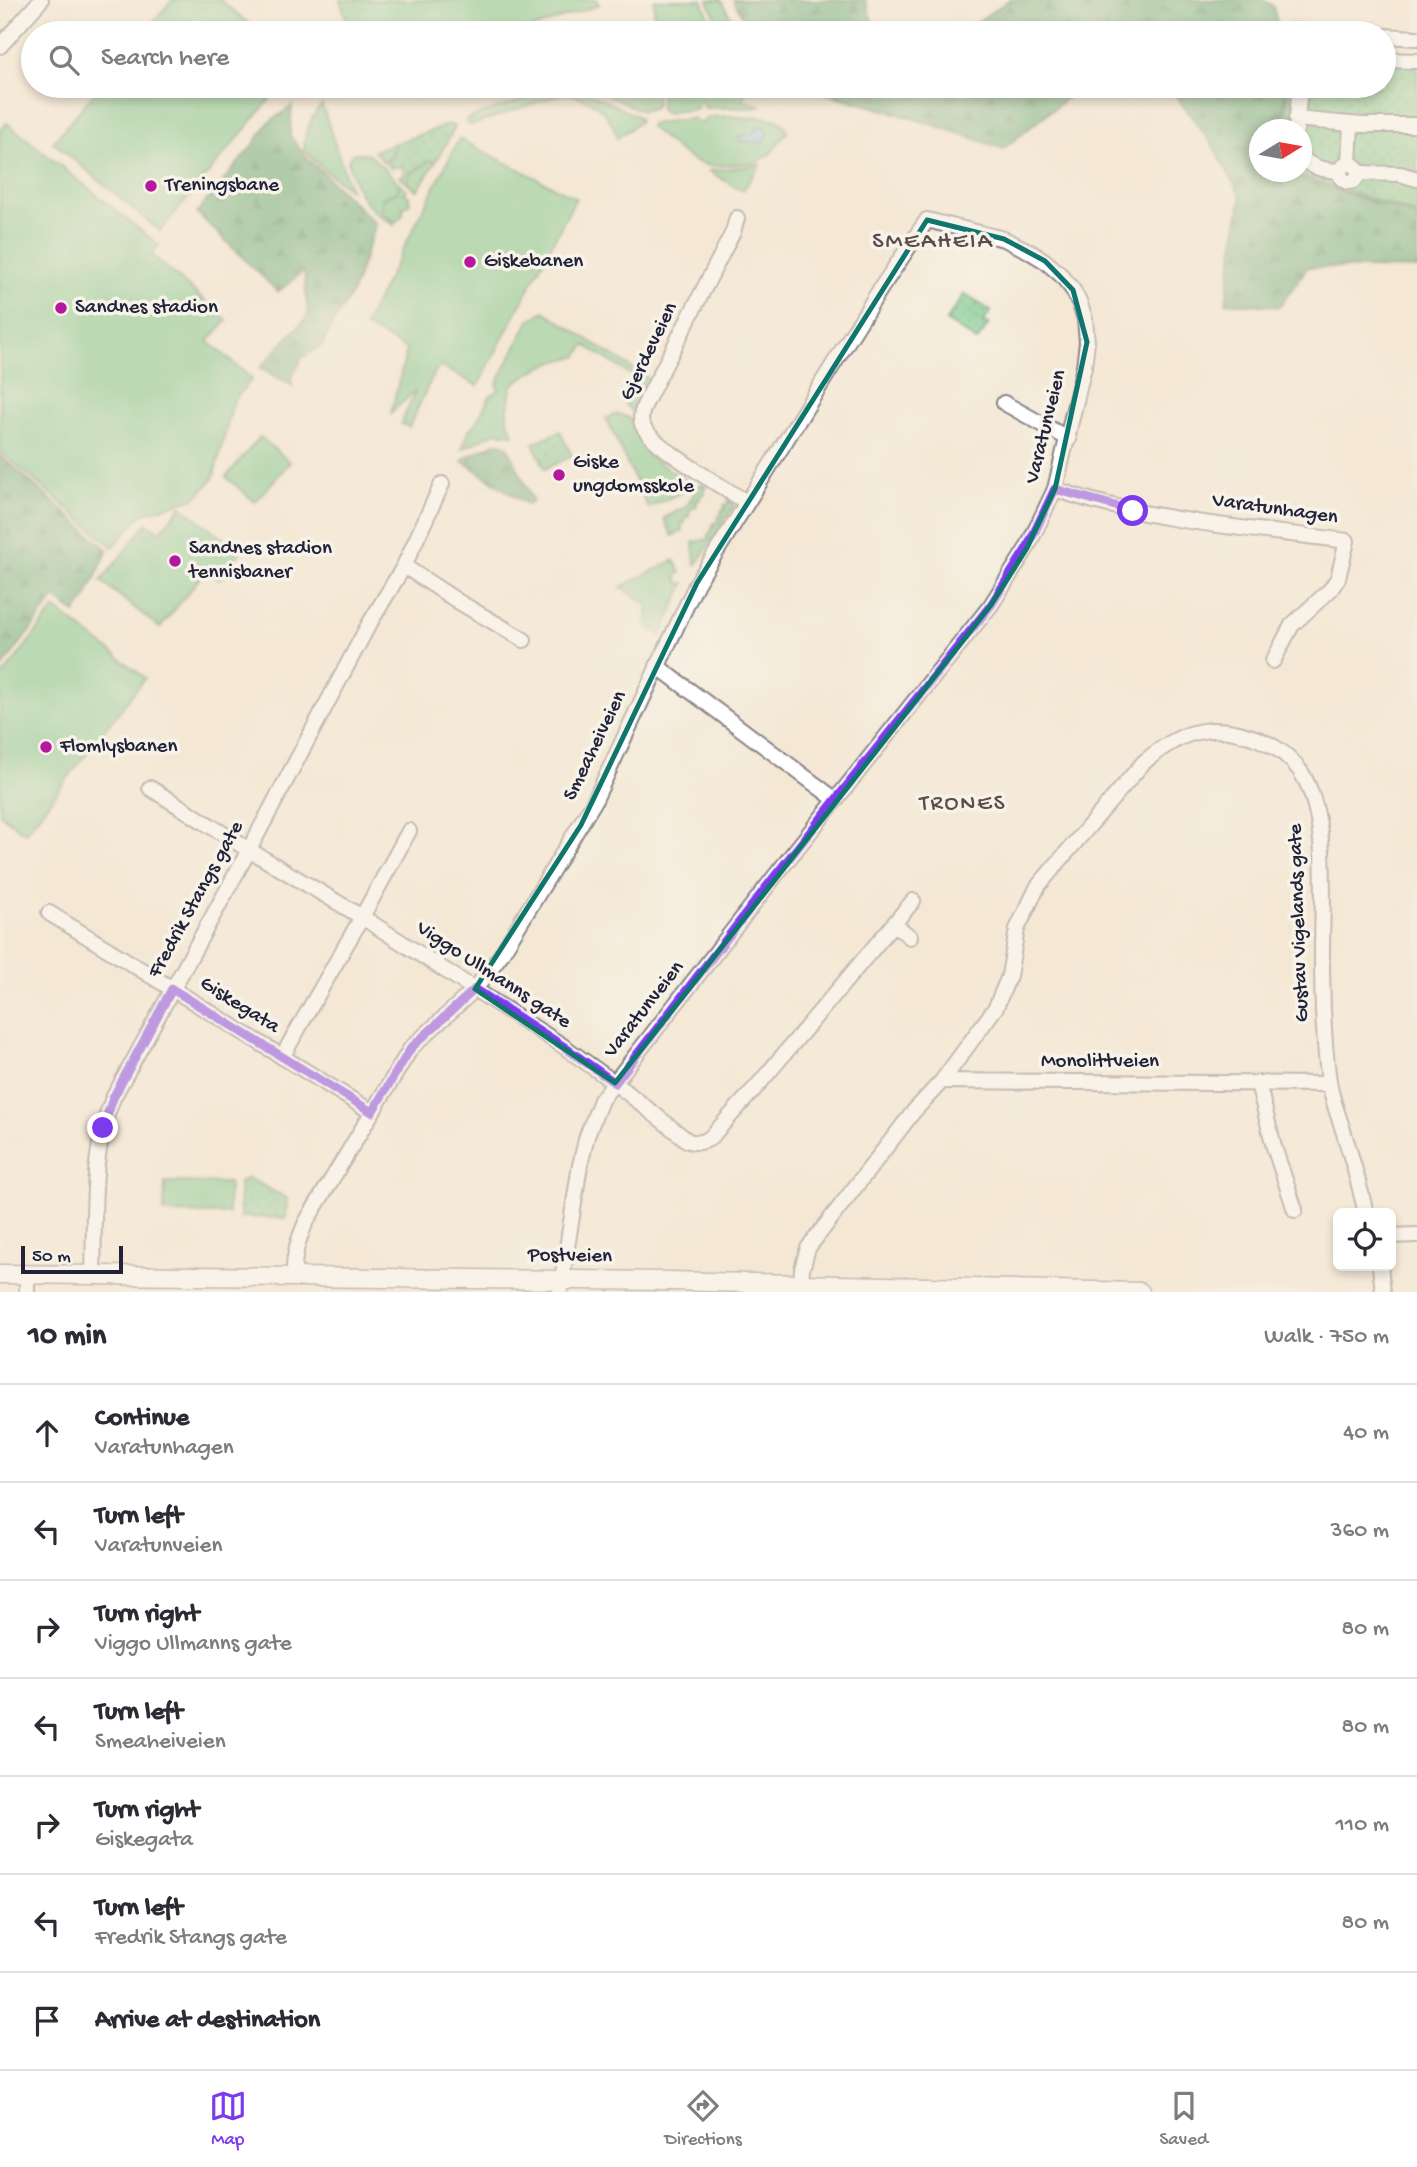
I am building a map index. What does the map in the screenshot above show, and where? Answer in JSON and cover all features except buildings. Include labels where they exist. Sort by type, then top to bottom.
[{"type":"street","points":[[22,21],[41,0]]},
{"type":"street","points":[[0,46],[21,22]]},
{"type":"street","points":[[1396,37],[1417,38]]},
{"type":"street","points":[[1396,60],[1417,61]]},
{"type":"street","points":[[1297,119],[1299,98]]},
{"type":"street","points":[[1312,124],[1414,127]]},
{"type":"street","points":[[1349,169],[1351,124]]},
{"type":"street","points":[[1312,166],[1377,175],[1400,174],[1417,179]]},
{"type":"street","name":"Gjerdeveien","points":[[737,218],[733,232],[648,398],[641,419],[643,427],[655,441],[747,502]]},
{"type":"street","name":"Smeaheiveien","points":[[294,1276],[293,1262],[297,1242],[306,1222],[411,1048],[475,989],[500,956],[581,825],[618,753],[697,583],[881,288],[927,220]]},
{"type":"street","name":"Varatunveien","points":[[561,1286],[579,1165],[601,1100],[991,605],[1027,548],[1055,489],[1069,439],[1087,342],[1085,319],[1073,290],[1045,261],[1016,244],[927,220]]},
{"type":"street","points":[[1004,403],[1069,439]]},
{"type":"street","name":"Fredrik Stangs gate","points":[[93,1274],[97,1150],[113,1098],[368,626],[404,566],[442,484]]},
{"type":"street","name":"Varatunhagen","points":[[1055,489],[1155,516],[1347,541],[1338,578],[1331,589],[1292,625],[1273,661]]},
{"type":"street","points":[[404,566],[524,640]]},
{"type":"street","points":[[657,666],[836,800]]},
{"type":"street","name":"Gustav Vigelands gate","points":[[801,1285],[808,1248],[914,1111],[942,1082],[996,1007],[1009,976],[1017,929],[1038,886],[1143,763],[1174,739],[1208,730],[1230,731],[1271,744],[1297,767],[1309,789],[1319,824],[1329,1084],[1365,1208]]},
{"type":"street","name":"Viggo Ullmanns gate","points":[[150,788],[362,917],[563,1046],[688,1141],[697,1143],[707,1140],[758,1085],[913,901]]},
{"type":"street","points":[[282,1057],[409,831]]},
{"type":"street","name":"Giskegata","points":[[49,913],[372,1112]]},
{"type":"street","points":[[894,924],[910,937]]},
{"type":"street","name":"Monolittveien","points":[[942,1082],[1329,1084]]},
{"type":"street","points":[[1258,1083],[1274,1147],[1295,1210]]},
{"type":"street","points":[[1396,1236],[1417,1235]]},
{"type":"street","points":[[1381,1271],[1383,1292]]},
{"type":"street","name":"Postveien","points":[[0,1274],[27,1283],[93,1274],[270,1284],[294,1276],[561,1286],[801,1285],[1140,1292]]},
{"type":"highlighted area","points":[[927,220],[1004,239],[1045,261],[1073,290],[1087,342],[1055,489],[1027,548],[991,605],[615,1083],[475,989],[581,825],[697,583]]},
{"type":"green space","points":[[172,0],[220,0],[245,21],[154,21]]},
{"type":"green space","points":[[340,0],[597,0],[599,5],[553,21],[347,21]]},
{"type":"green space","points":[[654,0],[702,0],[711,21],[654,21]]},
{"type":"green space","points":[[708,0],[721,0],[733,21],[720,21]]},
{"type":"green space","points":[[733,0],[865,0],[872,21],[745,21]]},
{"type":"green space","points":[[1009,0],[1265,0],[1273,6],[1277,21],[978,21]]},
{"type":"green space","points":[[1396,56],[1417,57],[1417,214],[1312,180],[1312,119],[1286,119],[1287,98],[1396,98]]},
{"type":"green space","name":"Treningsbane","points":[[90,98],[271,98],[160,231],[53,142]]},
{"type":"green space","points":[[528,98],[550,98],[472,125],[467,124],[466,120]]},
{"type":"green space","points":[[582,98],[599,98],[637,116],[640,120],[617,138],[610,120]]},
{"type":"green space","points":[[614,98],[656,98],[653,108],[642,111]]},
{"type":"green space","points":[[660,98],[744,98],[761,105],[756,108],[704,108],[701,100],[698,101],[697,109],[664,113],[660,110]]},
{"type":"green space","points":[[840,98],[1067,98],[1003,149]]},
{"type":"green space","points":[[1177,98],[1285,98],[1283,119],[1249,119],[1249,182],[1310,182],[1417,216],[1417,269],[1308,267],[1279,307],[1226,302],[1241,197],[1212,144]]},
{"type":"green space","points":[[322,105],[350,190],[304,150],[309,126]]},
{"type":"green space","points":[[292,106],[290,136],[307,158],[376,224],[352,293],[322,346],[302,358],[291,379],[293,386],[260,368],[308,316],[304,271],[278,292],[197,213],[269,122]]},
{"type":"green space","points":[[757,116],[776,120],[786,127],[787,132],[770,154],[756,163],[709,166],[680,152],[650,127],[651,124],[693,118],[701,124],[708,117]]},
{"type":"green space","points":[[7,123],[159,245],[152,255],[227,320],[208,341],[252,379],[234,400],[213,479],[195,498],[142,514],[113,547],[0,451],[0,131]]},
{"type":"green space","points":[[450,124],[454,127],[453,131],[435,163],[430,161],[411,172],[409,185],[400,176],[404,175],[404,168],[392,166],[392,169],[383,161],[390,160],[395,147],[393,144]]},
{"type":"green space","name":"Giskebanen","points":[[459,139],[576,198],[478,386],[440,366],[434,373],[409,427],[401,424],[416,390],[391,413],[407,349],[364,326]]},
{"type":"green space","points":[[393,144],[395,147],[387,161],[383,161],[374,151]]},
{"type":"green space","points":[[355,153],[369,154],[400,184],[397,192],[382,198],[388,218],[394,225],[376,213],[358,190],[348,160]]},
{"type":"green space","points":[[430,160],[435,163],[417,191],[408,182],[409,175]]},
{"type":"green space","points":[[760,165],[744,189],[740,190],[709,171]]},
{"type":"green space","points":[[400,184],[407,190],[404,193],[409,196],[410,203],[396,222],[383,213],[382,204],[387,197],[397,192]]},
{"type":"green space","points":[[964,294],[991,311],[983,322],[989,324],[977,341],[946,321]]},
{"type":"green space","points":[[544,311],[652,381],[637,410],[631,411],[623,402],[639,380],[585,345],[577,357],[542,367],[511,386],[507,418],[513,434],[496,432],[462,449],[469,430],[490,396],[499,390],[498,381],[529,321]]},
{"type":"green space","points":[[617,414],[638,425],[653,444],[647,455],[691,483],[688,489],[648,508],[606,418]]},
{"type":"green space","points":[[560,431],[572,456],[545,469],[533,443]]},
{"type":"green space","points":[[260,437],[290,462],[255,502],[226,477]]},
{"type":"green space","points":[[495,443],[508,447],[533,501],[528,505],[462,461]]},
{"type":"green space","points":[[0,455],[108,550],[85,600],[75,613],[55,598],[0,670]]},
{"type":"green space","points":[[702,484],[706,487],[705,494],[700,495],[700,500],[696,501],[697,505],[689,511],[685,523],[681,524],[683,531],[672,536],[664,518],[686,507]]},
{"type":"green space","points":[[728,499],[734,501],[733,508],[695,564],[693,542],[709,539],[708,534],[714,528],[713,523],[718,522],[718,517],[722,516],[724,505],[729,504]]},
{"type":"green space","name":"Sandnes stadion tennisbaner","points":[[181,506],[240,552],[219,579],[206,570],[160,628],[101,581],[147,523],[160,532]]},
{"type":"green space","points":[[674,560],[681,573],[676,576],[680,584],[685,583],[661,635],[647,626],[647,605],[621,587]]},
{"type":"green space","name":"Flomlysbanen","points":[[55,608],[145,678],[25,833],[0,814],[0,679]]},
{"type":"green space","points":[[248,1178],[287,1198],[286,1218],[240,1217],[239,1182]]},
{"type":"green space","points":[[165,1182],[229,1183],[228,1214],[164,1213]]},
{"type":"water","points":[[759,126],[763,126],[768,133],[761,143],[739,141],[739,136],[752,134]]},
{"type":"place","name":"Treningsbane","points":[[151,186]]},
{"type":"place","name":"Giskebanen","points":[[470,262]]},
{"type":"place","name":"Sandnes stadion","points":[[61,308]]},
{"type":"place","name":"Giske ungdomsskole","points":[[559,475]]},
{"type":"place","name":"Sandnes stadion tennisbaner","points":[[175,561]]},
{"type":"place","name":"Flomlysbanen","points":[[46,747]]},
{"type":"district","name":"SMEAHEIA","points":[[933,242]]},
{"type":"district","name":"TRONES","points":[[963,804]]},
{"type":"route","points":[[103,1128],[113,1098],[172,989],[372,1112],[411,1048],[475,989],[615,1083],[775,876],[991,605],[1027,548],[1055,489],[1133,511]]}]
